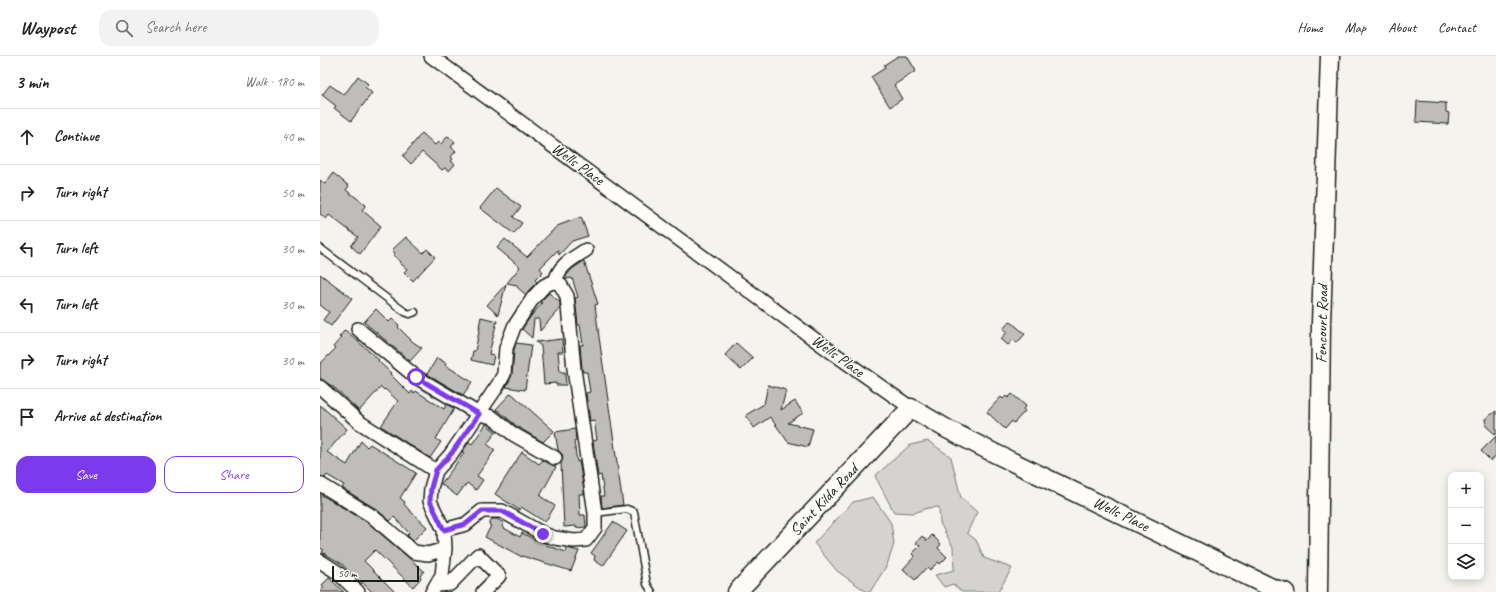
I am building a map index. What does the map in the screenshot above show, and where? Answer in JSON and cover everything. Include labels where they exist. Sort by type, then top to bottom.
[{"type":"street","name":"Wells Place","points":[[431,56],[829,350],[911,408],[947,429],[999,455],[1272,588],[1285,592]]},
{"type":"street","name":"Fencourt Road","points":[[1318,592],[1321,324],[1330,56]]},
{"type":"street","points":[[555,282],[557,273],[560,269],[572,258],[586,250]]},
{"type":"street","points":[[444,530],[466,524],[482,511],[502,511],[543,534],[574,541],[586,540],[595,528],[595,513],[574,369],[567,296],[560,284],[555,282],[544,286],[533,298],[514,327],[506,348],[504,374],[498,385],[451,454],[436,470],[431,488],[430,501],[444,530],[445,549],[442,575],[444,588]]},
{"type":"street","points":[[358,329],[416,377],[479,414],[492,418],[513,434],[554,458]]},
{"type":"street","points":[[320,387],[359,422],[436,470]]},
{"type":"street","name":"Saint Kilda Road","points":[[737,592],[911,408]]},
{"type":"street","points":[[320,484],[372,516],[414,552],[428,554],[445,549]]},
{"type":"street","points":[[444,588],[478,555],[499,576],[483,592]]},
{"type":"street","points":[[320,561],[337,572],[358,592]]},
{"type":"lane","points":[[320,248],[405,312],[410,314],[415,312]]},
{"type":"lane","points":[[595,513],[627,509],[634,512],[647,584],[652,592]]},
{"type":"shaded area","points":[[928,441],[951,457],[961,498],[977,512],[967,533],[976,540],[984,558],[1012,568],[998,592],[962,592],[953,584],[944,587],[935,575],[954,570],[953,547],[940,523],[939,507],[928,508],[914,513],[894,512],[875,476],[910,445]]},
{"type":"shaded area","points":[[873,497],[891,523],[894,544],[887,565],[870,592],[867,592],[837,571],[814,543],[853,502]]},
{"type":"building","points":[[898,56],[907,56],[916,71],[894,85],[902,99],[890,107],[871,77],[885,68],[884,65]]},
{"type":"building","points":[[358,76],[368,84],[365,87],[372,93],[351,121],[334,108],[336,106],[322,95],[330,85],[344,95]]},
{"type":"building","points":[[1417,101],[1446,103],[1446,112],[1449,113],[1448,124],[1416,122]]},
{"type":"building","points":[[422,133],[435,145],[438,142],[441,144],[448,136],[455,142],[451,147],[456,151],[451,157],[453,159],[451,161],[455,164],[449,171],[445,168],[442,170],[422,152],[411,164],[403,156]]},
{"type":"building","points":[[333,173],[349,186],[346,190],[366,205],[362,210],[381,226],[360,254],[351,246],[358,237],[329,215],[326,219],[320,214],[320,180],[325,184]]},
{"type":"building","points":[[496,188],[521,207],[513,217],[522,223],[514,234],[480,208]]},
{"type":"building","points":[[581,217],[588,236],[572,241],[559,255],[558,250],[540,268],[543,272],[535,280],[537,282],[525,294],[517,287],[517,285],[507,283],[520,267],[497,248],[505,239],[527,257],[557,226]]},
{"type":"building","points":[[406,237],[423,253],[427,249],[435,257],[413,281],[404,272],[407,269],[393,255],[395,253],[392,250]]},
{"type":"building","points":[[584,261],[598,304],[595,305],[623,505],[602,508],[601,496],[604,496],[601,475],[598,476],[593,441],[597,440],[594,420],[590,421],[586,393],[590,392],[587,372],[583,372],[582,368],[580,345],[583,345],[580,325],[578,325],[575,298],[578,297],[572,278],[567,279],[566,276],[572,269]]},
{"type":"building","points":[[320,274],[352,298],[331,326],[323,320],[329,312],[320,305]]},
{"type":"building","points":[[506,284],[498,315],[487,305]]},
{"type":"building","points":[[549,293],[560,302],[560,308],[540,331],[539,319],[534,319],[532,338],[522,329],[542,303],[540,302]]},
{"type":"building","points":[[376,309],[389,322],[392,319],[413,342],[422,348],[410,361],[364,322]]},
{"type":"building","points":[[481,317],[497,321],[489,354],[494,355],[492,365],[471,360],[473,351],[475,351]]},
{"type":"building","points":[[1010,321],[1025,334],[1017,343],[1013,340],[1008,345],[1001,339],[1007,332],[1003,329]]},
{"type":"building","points":[[345,330],[379,360],[378,361],[410,394],[412,391],[414,393],[416,391],[444,409],[447,404],[454,409],[436,439],[441,442],[430,458],[381,426],[398,401],[385,389],[384,390],[381,387],[359,411],[336,389],[320,378],[320,364],[335,349],[333,347],[341,338],[339,337]]},
{"type":"building","points":[[562,339],[563,352],[558,352],[560,372],[565,372],[566,385],[556,385],[556,383],[544,384],[541,346],[536,342]]},
{"type":"building","points":[[516,343],[531,345],[525,390],[506,387],[512,375]]},
{"type":"building","points":[[736,343],[753,358],[741,370],[725,355]]},
{"type":"building","points":[[437,358],[446,363],[445,365],[472,382],[463,395],[427,374]]},
{"type":"building","points":[[768,385],[786,390],[781,410],[795,401],[803,413],[788,423],[813,429],[808,447],[788,442],[770,417],[754,428],[746,415],[764,404]]},
{"type":"building","points":[[511,393],[554,431],[543,442],[518,427],[496,409]]},
{"type":"building","points":[[1012,394],[1026,406],[1023,409],[1025,411],[1014,423],[1012,421],[1005,429],[987,412],[1001,397],[1003,399],[1006,396],[1008,398]]},
{"type":"building","points":[[320,405],[347,429],[327,452],[347,465],[361,441],[367,447],[370,444],[416,473],[400,498],[405,502],[404,504],[409,510],[427,527],[413,541],[407,535],[409,533],[394,517],[390,521],[376,509],[342,488],[344,485],[327,475],[325,478],[320,476]]},
{"type":"building","points":[[1496,411],[1496,435],[1486,426],[1485,419]]},
{"type":"building","points":[[486,424],[496,432],[487,444],[495,450],[477,476],[483,480],[476,490],[467,483],[457,496],[441,484],[464,453],[462,452],[469,442],[472,444]]},
{"type":"building","points":[[575,429],[576,441],[574,441],[577,462],[579,461],[584,490],[584,494],[579,494],[580,515],[585,515],[586,527],[576,528],[576,526],[564,527],[561,463],[563,458],[562,454],[558,450],[555,432]]},
{"type":"building","points":[[1496,436],[1496,455],[1491,461],[1481,451]]},
{"type":"building","points":[[522,452],[539,464],[543,460],[556,467],[540,496],[555,506],[545,522],[521,507],[519,510],[495,494]]},
{"type":"building","points":[[320,494],[367,522],[424,571],[420,576],[421,578],[413,587],[375,550],[364,561],[395,592],[372,592],[362,582],[361,584],[342,564],[322,552],[324,550],[320,548]]},
{"type":"building","points":[[492,519],[497,519],[504,523],[502,527],[520,537],[522,533],[547,544],[546,545],[566,552],[567,548],[579,551],[571,571],[522,557],[485,537],[491,526],[489,525]]},
{"type":"building","points":[[613,522],[627,531],[603,566],[594,560],[595,556],[591,553]]},
{"type":"building","points":[[932,535],[941,544],[938,548],[947,557],[940,564],[938,562],[930,570],[927,567],[915,580],[903,569],[915,556],[912,554],[920,546],[916,543],[922,536],[927,541]]},
{"type":"building","points":[[329,578],[344,592],[320,592],[324,587],[322,585]]},
{"type":"route","points":[[416,377],[479,414],[451,454],[436,470],[431,488],[430,501],[434,513],[444,530],[466,524],[482,511],[502,511],[543,534]]}]
